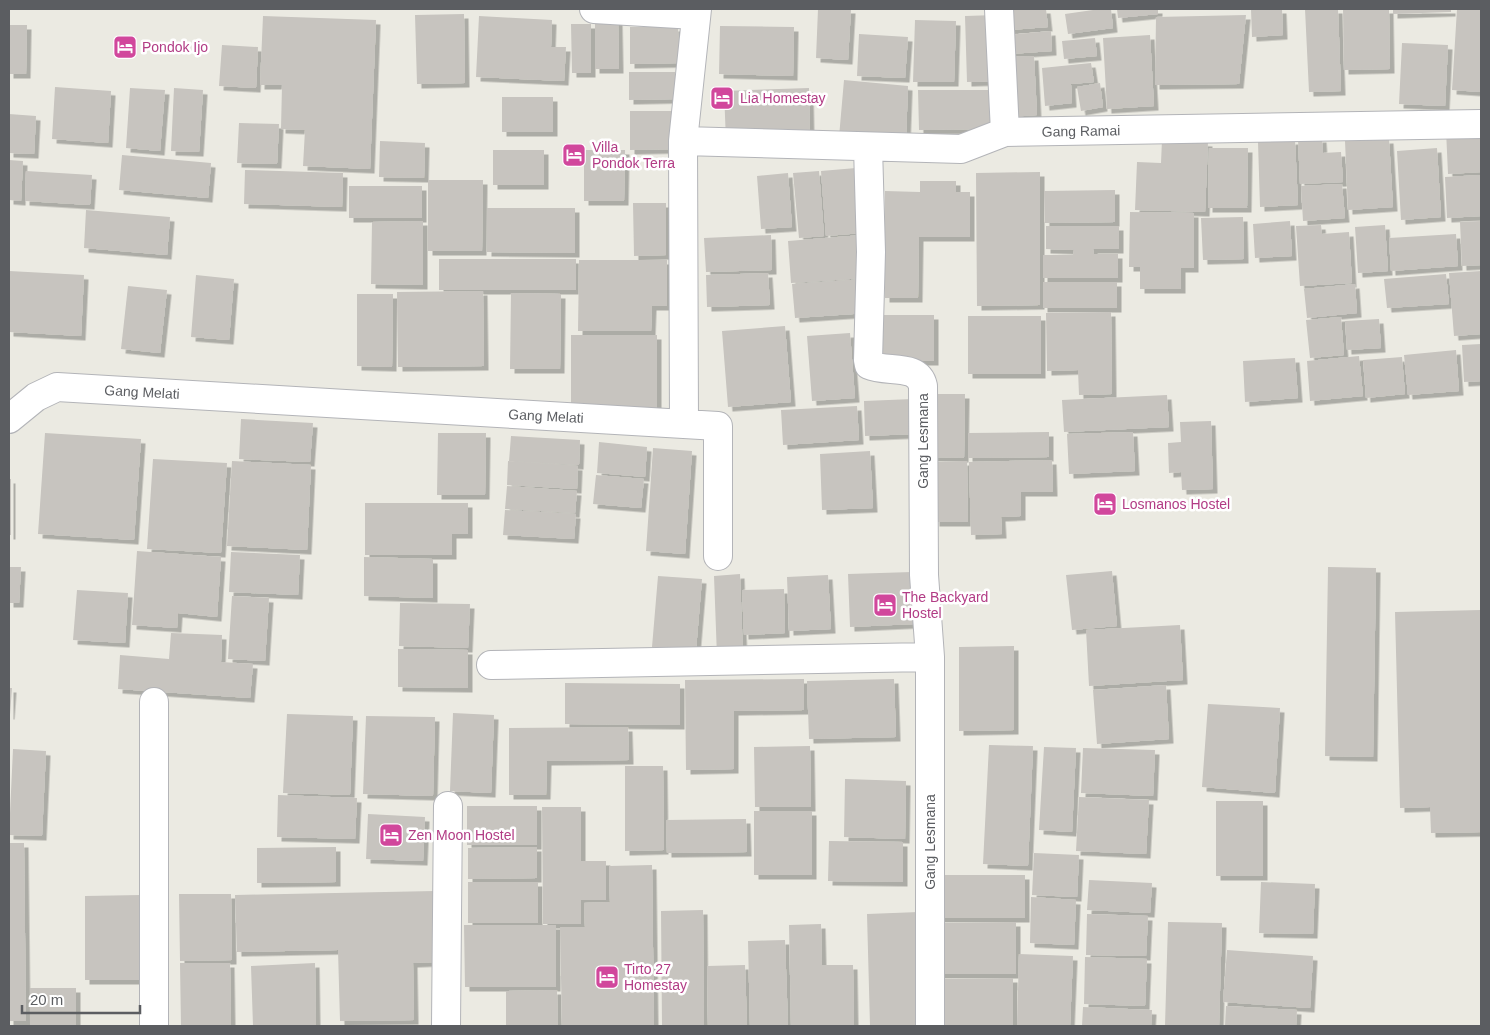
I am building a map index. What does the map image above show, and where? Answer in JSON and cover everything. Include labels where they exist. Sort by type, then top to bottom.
[{"type":"street","points":[[594,9],[696,12],[683,140],[684,424]]},
{"type":"street","points":[[1000,9],[1005,132]]},
{"type":"street","name":"Gang Ramai","points":[[683,140],[961,149],[1005,132],[1481,124]]},
{"type":"street","name":"Gang Lesmana","points":[[868,147],[871,252],[868,360],[870,365],[876,368],[915,372],[921,377],[924,575],[930,657],[930,1026]]},
{"type":"street","name":"Gang Melati","points":[[9,419],[36,397],[57,387],[718,426],[718,556]]},
{"type":"street","points":[[491,665],[930,657]]},
{"type":"street","points":[[154,702],[154,1026]]},
{"type":"street","points":[[446,1026],[448,806]]},
{"type":"building","points":[[818,9],[851,9],[848,60],[816,58]]},
{"type":"building","points":[[1008,9],[1046,9],[1048,27],[1009,30]]},
{"type":"building","points":[[1111,9],[1113,28],[1068,34],[1065,14]]},
{"type":"building","points":[[1117,9],[1158,9],[1158,14],[1118,18]]},
{"type":"building","points":[[1251,9],[1282,9],[1283,35],[1252,37]]},
{"type":"building","points":[[1305,9],[1338,9],[1341,91],[1309,92]]},
{"type":"building","points":[[1343,9],[1389,9],[1390,69],[1344,70]]},
{"type":"building","points":[[1393,9],[1451,9],[1451,12],[1393,14]]},
{"type":"building","points":[[1457,9],[1481,10],[1481,92],[1452,90]]},
{"type":"building","points":[[464,14],[465,83],[417,84],[415,15]]},
{"type":"building","points":[[996,15],[997,81],[967,82],[965,16]]},
{"type":"building","points":[[1246,15],[1239,84],[1155,85],[1156,17]]},
{"type":"building","points":[[263,16],[376,20],[370,169],[303,166],[305,130],[281,129],[282,85],[260,85]]},
{"type":"building","points":[[479,16],[552,20],[551,47],[566,47],[564,81],[476,77]]},
{"type":"building","points":[[595,19],[618,19],[619,69],[595,69]]},
{"type":"building","points":[[915,20],[956,21],[954,82],[913,82]]},
{"type":"building","points":[[571,24],[591,24],[591,73],[572,73]]},
{"type":"building","points":[[9,25],[27,25],[26,74],[9,74]]},
{"type":"building","points":[[720,26],[794,27],[793,76],[719,74]]},
{"type":"building","points":[[630,27],[678,27],[679,63],[630,64]]},
{"type":"building","points":[[1051,31],[1052,51],[1009,54],[1007,35]]},
{"type":"building","points":[[859,34],[908,37],[905,78],[857,76]]},
{"type":"building","points":[[1150,35],[1154,106],[1107,109],[1103,38]]},
{"type":"building","points":[[1095,38],[1097,56],[1064,59],[1062,41]]},
{"type":"building","points":[[1402,43],[1448,45],[1445,106],[1399,104]]},
{"type":"building","points":[[222,45],[258,47],[256,88],[219,86]]},
{"type":"building","points":[[1034,56],[1037,115],[1009,117],[1006,57]]},
{"type":"building","points":[[1091,63],[1094,82],[1071,84],[1072,103],[1045,106],[1042,68]]},
{"type":"building","points":[[629,72],[675,72],[676,99],[629,100]]},
{"type":"building","points":[[844,80],[908,86],[906,139],[839,137]]},
{"type":"building","points":[[1100,83],[1103,107],[1081,111],[1077,87]]},
{"type":"building","points":[[55,87],[111,91],[108,143],[52,139]]},
{"type":"building","points":[[130,88],[165,90],[160,151],[126,148]]},
{"type":"building","points":[[174,88],[203,90],[199,152],[171,151]]},
{"type":"building","points":[[809,88],[810,138],[726,141],[724,91]]},
{"type":"building","points":[[918,90],[991,90],[991,129],[919,130]]},
{"type":"building","points":[[502,97],[553,97],[553,132],[502,132]]},
{"type":"building","points":[[630,111],[676,111],[676,149],[630,150]]},
{"type":"building","points":[[9,114],[36,116],[34,154],[9,153]]},
{"type":"building","points":[[239,123],[279,124],[277,164],[237,163]]},
{"type":"building","points":[[1481,128],[1481,172],[1448,174],[1446,130]]},
{"type":"building","points":[[1322,138],[1323,153],[1341,152],[1343,182],[1300,184],[1298,139]]},
{"type":"building","points":[[1389,139],[1393,207],[1348,210],[1345,141]]},
{"type":"building","points":[[1162,140],[1208,142],[1205,212],[1135,210],[1137,162],[1161,163]]},
{"type":"building","points":[[1295,140],[1298,205],[1260,207],[1258,142]]},
{"type":"building","points":[[380,141],[425,143],[424,178],[379,177]]},
{"type":"building","points":[[1209,148],[1248,148],[1247,208],[1208,208]]},
{"type":"building","points":[[1437,148],[1441,217],[1401,220],[1397,151]]},
{"type":"building","points":[[493,150],[544,150],[544,185],[493,185]]},
{"type":"building","points":[[584,150],[625,150],[624,201],[584,201]]},
{"type":"building","points":[[122,155],[211,163],[208,198],[119,190]]},
{"type":"building","points":[[9,160],[23,161],[21,201],[9,200]]},
{"type":"building","points":[[856,168],[862,233],[826,236],[821,171]]},
{"type":"building","points":[[245,170],[343,173],[342,207],[244,204]]},
{"type":"building","points":[[26,171],[92,175],[90,205],[25,201]]},
{"type":"building","points":[[819,171],[824,236],[799,238],[793,173]]},
{"type":"building","points":[[1040,172],[1040,305],[977,306],[976,173]]},
{"type":"building","points":[[788,173],[792,227],[761,229],[757,176]]},
{"type":"building","points":[[1481,175],[1481,216],[1447,218],[1445,177]]},
{"type":"building","points":[[428,180],[483,180],[482,251],[428,251]]},
{"type":"building","points":[[920,181],[956,181],[956,192],[970,192],[970,237],[919,237],[918,298],[885,298],[885,191],[920,192]]},
{"type":"building","points":[[1342,184],[1345,218],[1303,221],[1301,186]]},
{"type":"building","points":[[349,186],[422,186],[422,218],[349,218]]},
{"type":"building","points":[[1115,190],[1115,222],[1045,223],[1044,191]]},
{"type":"building","points":[[633,203],[666,203],[666,255],[634,256]]},
{"type":"building","points":[[487,208],[575,208],[575,253],[487,252]]},
{"type":"building","points":[[86,210],[170,217],[167,255],[84,248]]},
{"type":"building","points":[[1130,212],[1194,213],[1194,268],[1181,268],[1181,289],[1140,289],[1140,267],[1129,267]]},
{"type":"building","points":[[1243,217],[1244,259],[1203,260],[1201,218]]},
{"type":"building","points":[[423,221],[423,285],[371,284],[372,222]]},
{"type":"building","points":[[1290,221],[1292,256],[1255,258],[1253,224]]},
{"type":"building","points":[[1481,221],[1481,265],[1462,266],[1460,222]]},
{"type":"building","points":[[1321,225],[1322,234],[1349,232],[1352,283],[1300,286],[1296,226]]},
{"type":"building","points":[[1385,225],[1388,271],[1358,273],[1355,227]]},
{"type":"building","points":[[1046,226],[1119,226],[1119,249],[1093,249],[1094,254],[1118,254],[1118,278],[1043,278],[1043,255],[1073,255],[1074,250],[1046,249]]},
{"type":"building","points":[[1456,234],[1458,266],[1391,271],[1389,238]]},
{"type":"building","points":[[771,235],[772,270],[706,272],[704,238]]},
{"type":"building","points":[[862,235],[865,278],[791,283],[788,241]]},
{"type":"building","points":[[439,259],[576,259],[576,290],[439,290]]},
{"type":"building","points":[[579,260],[667,260],[667,306],[652,306],[651,331],[578,331]]},
{"type":"building","points":[[9,271],[84,275],[81,336],[9,332]]},
{"type":"building","points":[[1481,271],[1481,334],[1454,336],[1449,273]]},
{"type":"building","points":[[768,273],[770,305],[707,307],[706,275]]},
{"type":"building","points":[[1446,274],[1449,304],[1387,308],[1384,279]]},
{"type":"building","points":[[196,275],[234,279],[229,340],[191,337]]},
{"type":"building","points":[[865,279],[868,313],[795,318],[792,284]]},
{"type":"building","points":[[1043,282],[1117,282],[1117,308],[1043,308]]},
{"type":"building","points":[[1355,284],[1357,313],[1307,318],[1304,289]]},
{"type":"building","points":[[128,286],[167,290],[160,353],[121,349]]},
{"type":"building","points":[[483,291],[484,366],[398,367],[397,292]]},
{"type":"building","points":[[511,293],[561,294],[560,369],[510,369]]},
{"type":"building","points":[[357,294],[393,294],[392,367],[357,366]]},
{"type":"building","points":[[1111,312],[1112,394],[1079,395],[1078,370],[1047,371],[1046,313]]},
{"type":"building","points":[[875,315],[934,315],[934,361],[876,361]]},
{"type":"building","points":[[968,316],[1041,316],[1041,374],[968,374]]},
{"type":"building","points":[[1341,317],[1344,355],[1310,358],[1306,320]]},
{"type":"building","points":[[1379,319],[1381,348],[1347,350],[1345,321]]},
{"type":"building","points":[[785,326],[791,402],[728,407],[722,331]]},
{"type":"building","points":[[850,333],[855,398],[812,401],[807,336]]},
{"type":"building","points":[[571,335],[657,335],[657,409],[571,409]]},
{"type":"building","points":[[1481,344],[1481,381],[1464,382],[1462,345]]},
{"type":"building","points":[[1456,350],[1459,391],[1408,395],[1404,355]]},
{"type":"building","points":[[1359,356],[1363,396],[1310,401],[1307,361]]},
{"type":"building","points":[[1402,357],[1405,394],[1366,398],[1363,360]]},
{"type":"building","points":[[1295,358],[1298,398],[1245,402],[1243,361]]},
{"type":"building","points":[[934,394],[965,394],[964,458],[933,457]]},
{"type":"building","points":[[1167,395],[1169,427],[1064,432],[1062,400]]},
{"type":"building","points":[[913,399],[914,434],[865,436],[864,401]]},
{"type":"building","points":[[857,406],[859,440],[783,445],[781,410]]},
{"type":"building","points":[[241,419],[313,423],[310,462],[239,459]]},
{"type":"building","points":[[1211,421],[1213,489],[1182,490],[1181,472],[1169,473],[1168,443],[1181,442],[1180,422]]},
{"type":"building","points":[[1049,432],[1049,457],[968,458],[968,433]]},
{"type":"building","points":[[1133,432],[1135,471],[1069,474],[1067,434]]},
{"type":"building","points":[[45,433],[141,439],[134,540],[38,534]]},
{"type":"building","points":[[438,433],[486,433],[485,495],[437,495]]},
{"type":"building","points":[[511,436],[580,440],[579,465],[509,461]]},
{"type":"building","points":[[599,442],[647,447],[645,477],[597,473]]},
{"type":"building","points":[[653,448],[692,451],[685,554],[646,551]]},
{"type":"building","points":[[870,451],[873,508],[822,510],[820,454]]},
{"type":"building","points":[[153,459],[227,463],[221,553],[147,549]]},
{"type":"building","points":[[1052,460],[1053,492],[1021,492],[1021,516],[1001,517],[1002,534],[971,535],[969,462]]},
{"type":"building","points":[[232,461],[311,465],[307,550],[227,546]]},
{"type":"building","points":[[508,461],[578,466],[577,489],[507,485]]},
{"type":"building","points":[[967,461],[968,522],[935,522],[934,462]]},
{"type":"building","points":[[596,475],[644,479],[641,508],[593,504]]},
{"type":"building","points":[[9,479],[11,479],[11,535],[9,535]]},
{"type":"building","points":[[507,486],[577,491],[575,513],[505,509]]},
{"type":"building","points":[[365,503],[468,503],[468,534],[452,534],[452,555],[365,555]]},
{"type":"building","points":[[505,510],[576,514],[574,539],[503,535]]},
{"type":"building","points":[[137,551],[221,557],[217,617],[178,613],[177,628],[132,625]]},
{"type":"building","points":[[231,552],[300,555],[298,595],[229,592]]},
{"type":"building","points":[[364,557],[433,559],[433,598],[364,596]]},
{"type":"building","points":[[9,567],[21,567],[19,603],[9,603]]},
{"type":"building","points":[[1328,567],[1376,568],[1373,757],[1325,756]]},
{"type":"building","points":[[1112,571],[1117,626],[1072,630],[1066,575]]},
{"type":"building","points":[[912,572],[914,624],[850,627],[848,574]]},
{"type":"building","points":[[740,574],[743,656],[717,657],[714,576]]},
{"type":"building","points":[[828,575],[831,629],[789,631],[787,577]]},
{"type":"building","points":[[658,576],[702,579],[696,650],[652,647]]},
{"type":"building","points":[[784,589],[785,633],[744,635],[742,590]]},
{"type":"building","points":[[77,590],[128,593],[125,643],[73,640]]},
{"type":"building","points":[[232,596],[269,598],[265,661],[228,659]]},
{"type":"building","points":[[400,603],[470,604],[468,648],[399,646]]},
{"type":"building","points":[[1481,610],[1481,832],[1431,833],[1430,807],[1400,808],[1395,612]]},
{"type":"building","points":[[1180,625],[1183,680],[1089,686],[1086,630]]},
{"type":"building","points":[[171,633],[222,635],[221,662],[253,664],[250,698],[118,689],[120,655],[169,659]]},
{"type":"building","points":[[1014,646],[1014,730],[959,731],[959,647]]},
{"type":"building","points":[[398,649],[468,650],[468,688],[398,687]]},
{"type":"building","points":[[804,679],[804,710],[734,711],[734,769],[686,770],[685,680]]},
{"type":"building","points":[[894,679],[896,737],[809,739],[807,681]]},
{"type":"building","points":[[565,683],[680,684],[680,725],[565,724]]},
{"type":"building","points":[[1166,685],[1169,739],[1097,744],[1093,690]]},
{"type":"building","points":[[9,688],[12,688],[10,715],[9,715]]},
{"type":"building","points":[[1208,704],[1280,708],[1275,793],[1202,787]]},
{"type":"building","points":[[453,713],[494,715],[491,793],[450,791]]},
{"type":"building","points":[[287,714],[353,716],[350,795],[283,793]]},
{"type":"building","points":[[366,716],[435,717],[433,796],[363,794]]},
{"type":"building","points":[[628,727],[629,760],[547,761],[546,795],[509,795],[509,728]]},
{"type":"building","points":[[989,745],[1033,746],[1028,866],[983,864]]},
{"type":"building","points":[[810,746],[811,807],[755,807],[754,747]]},
{"type":"building","points":[[1044,747],[1076,748],[1072,832],[1039,830]]},
{"type":"building","points":[[1083,748],[1155,750],[1153,796],[1081,793]]},
{"type":"building","points":[[13,749],[46,751],[42,836],[9,835]]},
{"type":"building","points":[[625,766],[663,766],[664,850],[625,851]]},
{"type":"building","points":[[845,779],[906,781],[905,839],[844,837]]},
{"type":"building","points":[[278,795],[357,798],[355,839],[277,837]]},
{"type":"building","points":[[1079,797],[1149,800],[1146,854],[1076,851]]},
{"type":"building","points":[[1216,801],[1263,801],[1263,876],[1216,876]]},
{"type":"building","points":[[467,806],[537,806],[537,845],[467,845]]},
{"type":"building","points":[[542,807],[581,807],[581,861],[606,861],[606,900],[581,900],[581,924],[543,924]]},
{"type":"building","points":[[754,811],[812,811],[812,875],[754,875]]},
{"type":"building","points":[[368,814],[425,817],[423,861],[366,859]]},
{"type":"building","points":[[746,819],[747,852],[667,853],[666,820]]},
{"type":"building","points":[[829,841],[903,842],[903,882],[828,881]]},
{"type":"building","points":[[9,843],[24,843],[26,1021],[9,1021]]},
{"type":"building","points":[[336,847],[336,882],[257,883],[257,848]]},
{"type":"building","points":[[537,847],[537,878],[468,879],[468,848]]},
{"type":"building","points":[[1034,853],[1079,855],[1077,897],[1032,895]]},
{"type":"building","name":"Tirto 27 Homestay","points":[[652,865],[654,1026],[562,1026],[560,927],[585,927],[584,903],[610,902],[609,866]]},
{"type":"building","points":[[939,875],[1025,875],[1025,918],[939,918]]},
{"type":"building","points":[[1089,880],[1152,883],[1150,913],[1087,910]]},
{"type":"building","points":[[468,882],[538,882],[538,923],[468,923]]},
{"type":"building","points":[[1261,882],[1315,884],[1313,934],[1259,933]]},
{"type":"building","points":[[435,891],[435,962],[413,963],[414,1020],[340,1021],[338,950],[237,952],[235,895]]},
{"type":"building","points":[[179,894],[231,894],[232,960],[180,961]]},
{"type":"building","points":[[141,895],[142,980],[85,980],[85,896]]},
{"type":"building","points":[[1031,897],[1076,900],[1074,945],[1030,943]]},
{"type":"building","points":[[703,910],[704,1026],[662,1026],[661,911]]},
{"type":"building","points":[[919,912],[922,1026],[870,1026],[867,914]]},
{"type":"building","points":[[1087,914],[1148,916],[1146,956],[1086,955]]},
{"type":"building","points":[[1016,922],[1016,974],[938,974],[938,923]]},
{"type":"building","points":[[1168,922],[1222,923],[1219,1026],[1165,1026]]},
{"type":"building","points":[[821,924],[822,965],[853,965],[854,1025],[791,1026],[789,925]]},
{"type":"building","points":[[464,925],[556,925],[556,987],[465,987]]},
{"type":"building","points":[[785,940],[788,1026],[750,1026],[748,941]]},
{"type":"building","points":[[1227,950],[1313,956],[1310,1008],[1223,1002]]},
{"type":"building","points":[[1019,954],[1073,956],[1070,1026],[1017,1026]]},
{"type":"building","points":[[1085,957],[1147,959],[1145,1006],[1084,1004]]},
{"type":"building","points":[[180,963],[230,963],[231,1026],[181,1026]]},
{"type":"building","points":[[315,963],[316,1026],[253,1026],[251,966]]},
{"type":"building","points":[[745,965],[747,1026],[708,1026],[707,966]]},
{"type":"building","points":[[1013,978],[1013,1026],[943,1026],[943,979]]},
{"type":"building","points":[[30,988],[76,988],[76,1026],[30,1026]]},
{"type":"building","points":[[557,990],[558,1026],[506,1026],[506,991]]},
{"type":"building","points":[[1226,1006],[1297,1010],[1296,1026],[1225,1026]]},
{"type":"building","points":[[1083,1007],[1152,1010],[1151,1026],[1082,1026]]},
{"type":"place","name":"Pondok Ijo","points":[[125,47]]},
{"type":"place","name":"Lia Homestay","points":[[722,98]]},
{"type":"place","name":"Villa Pondok Terra","points":[[574,155]]},
{"type":"place","name":"Losmanos Hostel","points":[[1105,504]]},
{"type":"place","name":"The Backyard Hostel","points":[[885,605]]},
{"type":"place","name":"Zen Moon Hostel","points":[[391,835]]},
{"type":"place","name":"Tirto 27 Homestay","points":[[607,977]]}]
